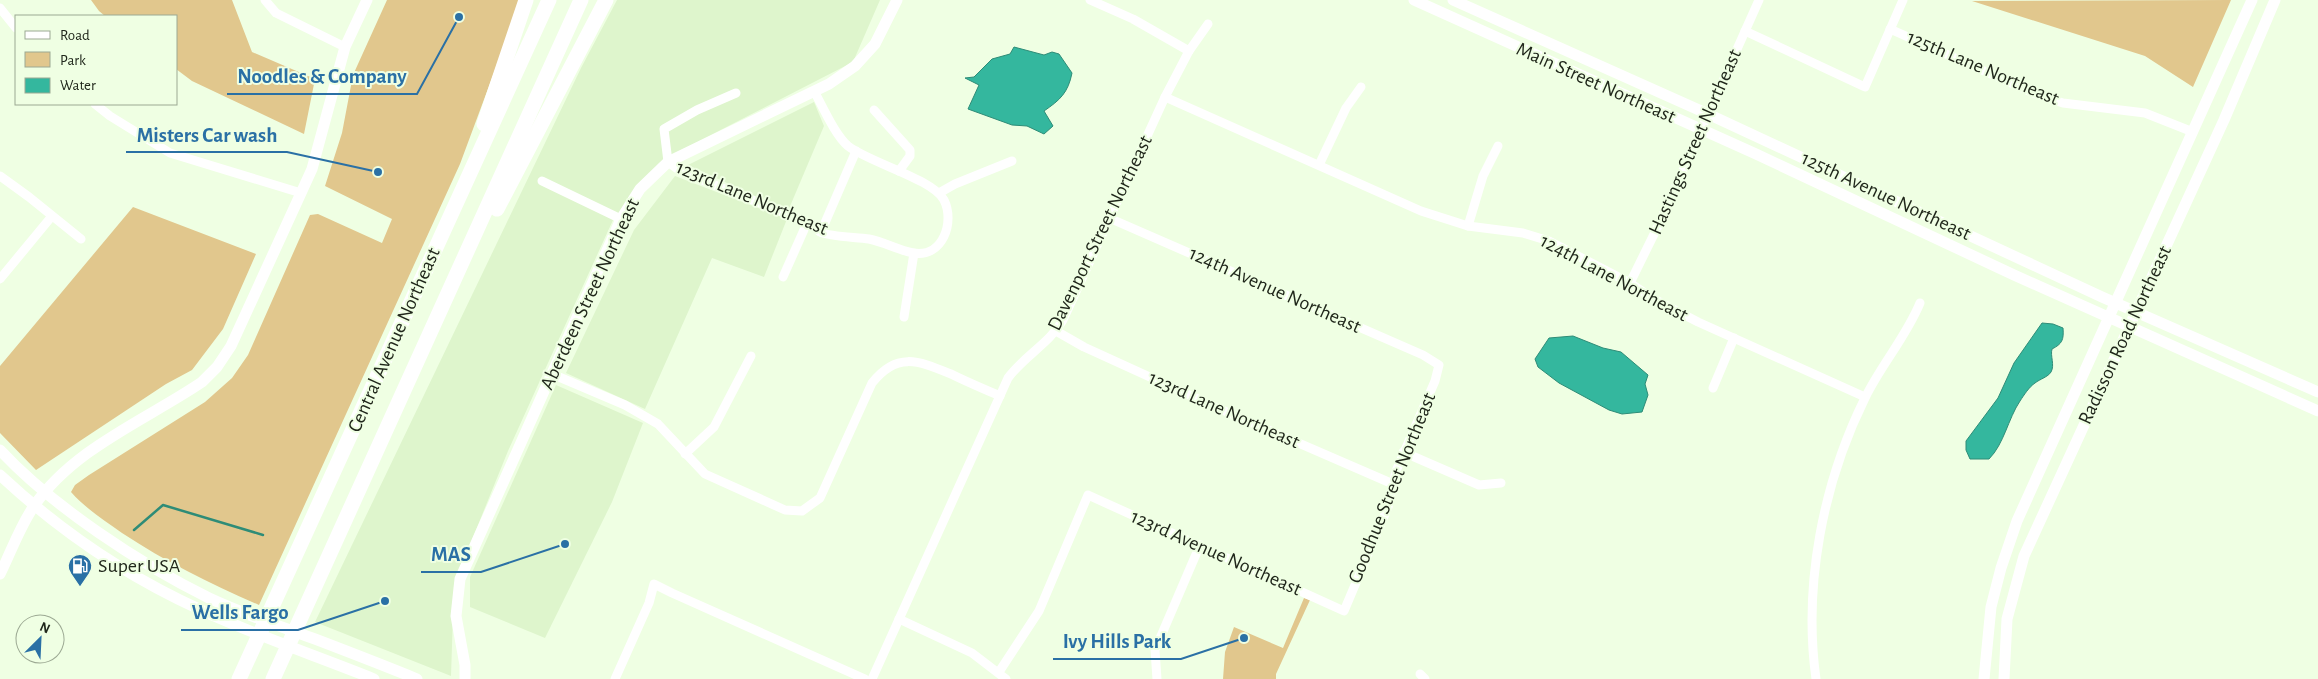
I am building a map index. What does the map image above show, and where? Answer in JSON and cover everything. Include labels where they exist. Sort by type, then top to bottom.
[{"type":"highway","points":[[468,179],[488,109],[526,0]]},
{"type":"highway","name":"Central Avenue Northeast","points":[[239,679],[548,0]]},
{"type":"highway","name":"Central Avenue Northeast","points":[[273,679],[581,0]]},
{"type":"highway","points":[[456,276],[480,241],[606,0]]},
{"type":"street","points":[[265,0],[276,13],[345,47]]},
{"type":"street","points":[[0,574],[33,507],[61,474],[92,451],[189,391],[217,367],[240,328],[312,169],[345,47],[367,0]]},
{"type":"street","name":"Aberdeen Street Northeast","points":[[465,679],[465,666],[456,616],[460,579],[621,219],[640,189],[668,162],[814,91],[855,66],[875,44],[897,0]]},
{"type":"street","points":[[1090,0],[1133,19],[1190,51]]},
{"type":"street","name":"Main Street Northeast","points":[[1414,0],[1778,165]]},
{"type":"street","name":"125th Avenue Northeast","points":[[1453,0],[2318,392]]},
{"type":"street","name":"Hastings Street Northeast","points":[[1630,283],[1702,130],[1759,0]]},
{"type":"street","points":[[1745,31],[1864,87],[1903,0]]},
{"type":"street","name":"Radisson Road Northeast","points":[[1984,679],[1991,607],[2001,568],[2017,520],[2252,0]]},
{"type":"street","name":"Radisson Road Northeast","points":[[2004,679],[2007,619],[2024,556],[2224,120],[2275,0]]},
{"type":"street","points":[[0,8],[15,27]]},
{"type":"street","name":"Davenport Street Northeast","points":[[872,679],[1000,396],[1016,367],[1056,331],[1165,97],[1190,51],[1208,24]]},
{"type":"street","name":"125th Lane Northeast","points":[[1890,29],[2038,95],[2063,102],[2145,113],[2193,132]]},
{"type":"street","points":[[1319,165],[1346,108],[1361,87]]},
{"type":"street","points":[[814,91],[846,144],[856,151],[899,171],[939,193],[947,209],[948,228],[943,240],[928,252],[914,253],[904,317]]},
{"type":"street","points":[[668,162],[664,130],[697,110],[736,93]]},
{"type":"street","name":"124th Lane Northeast","points":[[1165,97],[1421,211],[1468,226],[1523,233],[1549,240],[1630,283],[1652,298],[1734,338],[1865,397]]},
{"type":"street","points":[[95,105],[170,153],[301,193]]},
{"type":"street","points":[[874,110],[910,150],[910,156],[899,171]]},
{"type":"street","points":[[1468,226],[1483,176],[1498,146]]},
{"type":"street","points":[[821,232],[856,151]]},
{"type":"street","points":[[939,193],[949,186],[1012,161]]},
{"type":"street","name":"123rd Lane Northeast","points":[[668,162],[680,171],[812,224],[821,232],[871,239],[914,253]]},
{"type":"street","name":"125th Avenue Northeast","points":[[1778,165],[2109,318],[2318,411]]},
{"type":"street","points":[[0,176],[81,239]]},
{"type":"street","points":[[542,181],[621,219]]},
{"type":"street","points":[[0,279],[52,216]]},
{"type":"street","name":"124th Avenue Northeast","points":[[1109,218],[1423,355],[1439,365]]},
{"type":"street","points":[[783,277],[806,223]]},
{"type":"street","points":[[1816,679],[1813,605],[1822,524],[1837,468],[1865,397],[1913,320],[1920,303]]},
{"type":"street","name":"123rd Lane Northeast","points":[[1056,331],[1084,347],[1211,405],[1393,484]]},
{"type":"street","points":[[1713,388],[1734,338]]},
{"type":"street","points":[[685,454],[714,427],[751,356]]},
{"type":"street","points":[[552,374],[625,405],[658,424],[680,445],[685,454],[698,468],[715,479],[785,510],[802,511],[820,498],[872,383],[885,369],[894,364],[913,361],[924,363],[1000,396]]},
{"type":"street","name":"Goodhue Street Northeast","points":[[1344,611],[1388,507],[1403,452],[1435,381],[1439,365]]},
{"type":"street","points":[[0,450],[45,492],[142,560],[209,598],[417,679]]},
{"type":"street","points":[[1403,452],[1479,485],[1501,483]]},
{"type":"street","points":[[0,475],[33,507],[101,555],[133,574],[202,610],[374,679]]},
{"type":"street","name":"123rd Avenue Northeast","points":[[998,672],[1039,611],[1088,495],[1344,611]]},
{"type":"street","points":[[1157,679],[1155,650],[1200,546]]},
{"type":"street","points":[[615,679],[649,602],[654,584],[865,679]]},
{"type":"street","points":[[899,619],[972,653],[1006,679]]},
{"type":"shaded area","points":[[617,0],[880,0],[853,62],[664,159],[613,220],[508,451],[454,584],[451,676],[315,622],[581,68]]},
{"type":"shaded area","points":[[814,102],[824,126],[788,211],[688,165]]},
{"type":"shaded area","points":[[675,176],[787,219],[764,277],[712,258],[645,409],[566,373],[634,230]]},
{"type":"shaded area","points":[[556,385],[643,423],[612,502],[545,638],[470,607],[470,577]]},
{"type":"green space","points":[[91,0],[232,0],[252,52],[315,79],[304,134],[192,81],[178,70],[178,15],[104,15]]},
{"type":"green space","points":[[387,0],[521,0],[460,164],[259,605],[155,554],[95,514],[71,492],[75,485],[89,475],[205,402],[232,378],[248,355],[310,215],[318,214],[382,243],[392,219],[325,186],[342,133],[353,75]]},
{"type":"green space","points":[[2231,0],[2193,87],[2145,56],[1972,1]]},
{"type":"green space","points":[[133,207],[256,254],[223,329],[192,370],[166,384],[36,470],[0,433],[0,366]]},
{"type":"green space","points":[[1304,598],[1310,600],[1276,674],[1276,679],[1223,679],[1225,652],[1234,627],[1283,648]]},
{"type":"water","points":[[1014,47],[1044,55],[1052,52],[1059,54],[1072,73],[1066,91],[1044,111],[1053,126],[1044,134],[1027,126],[1012,125],[968,109],[979,85],[965,78],[974,77],[992,59],[1010,54]]},
{"type":"water","points":[[2042,323],[2053,324],[2063,328],[2062,341],[2052,349],[2053,366],[2051,372],[2033,385],[2025,394],[2016,408],[1998,446],[1989,459],[1970,459],[1966,450],[1966,441],[1998,398],[2014,363]]},
{"type":"water","points":[[1573,336],[1603,348],[1621,352],[1648,375],[1645,384],[1648,395],[1642,412],[1622,414],[1609,410],[1559,383],[1538,367],[1535,359],[1549,338]]},
{"type":"waterway","points":[[134,530],[163,505],[263,535]]},
{"type":"place","name":"Noodles & Company","points":[[459,17]]},
{"type":"place","name":"Misters Car wash","points":[[378,172]]},
{"type":"place","name":"MAS","points":[[565,544]]},
{"type":"place","name":"Super USA","points":[[80,587]]},
{"type":"place","name":"Wells Fargo","points":[[385,601]]},
{"type":"place","name":"Ivy Hills Park","points":[[1244,638]]}]
